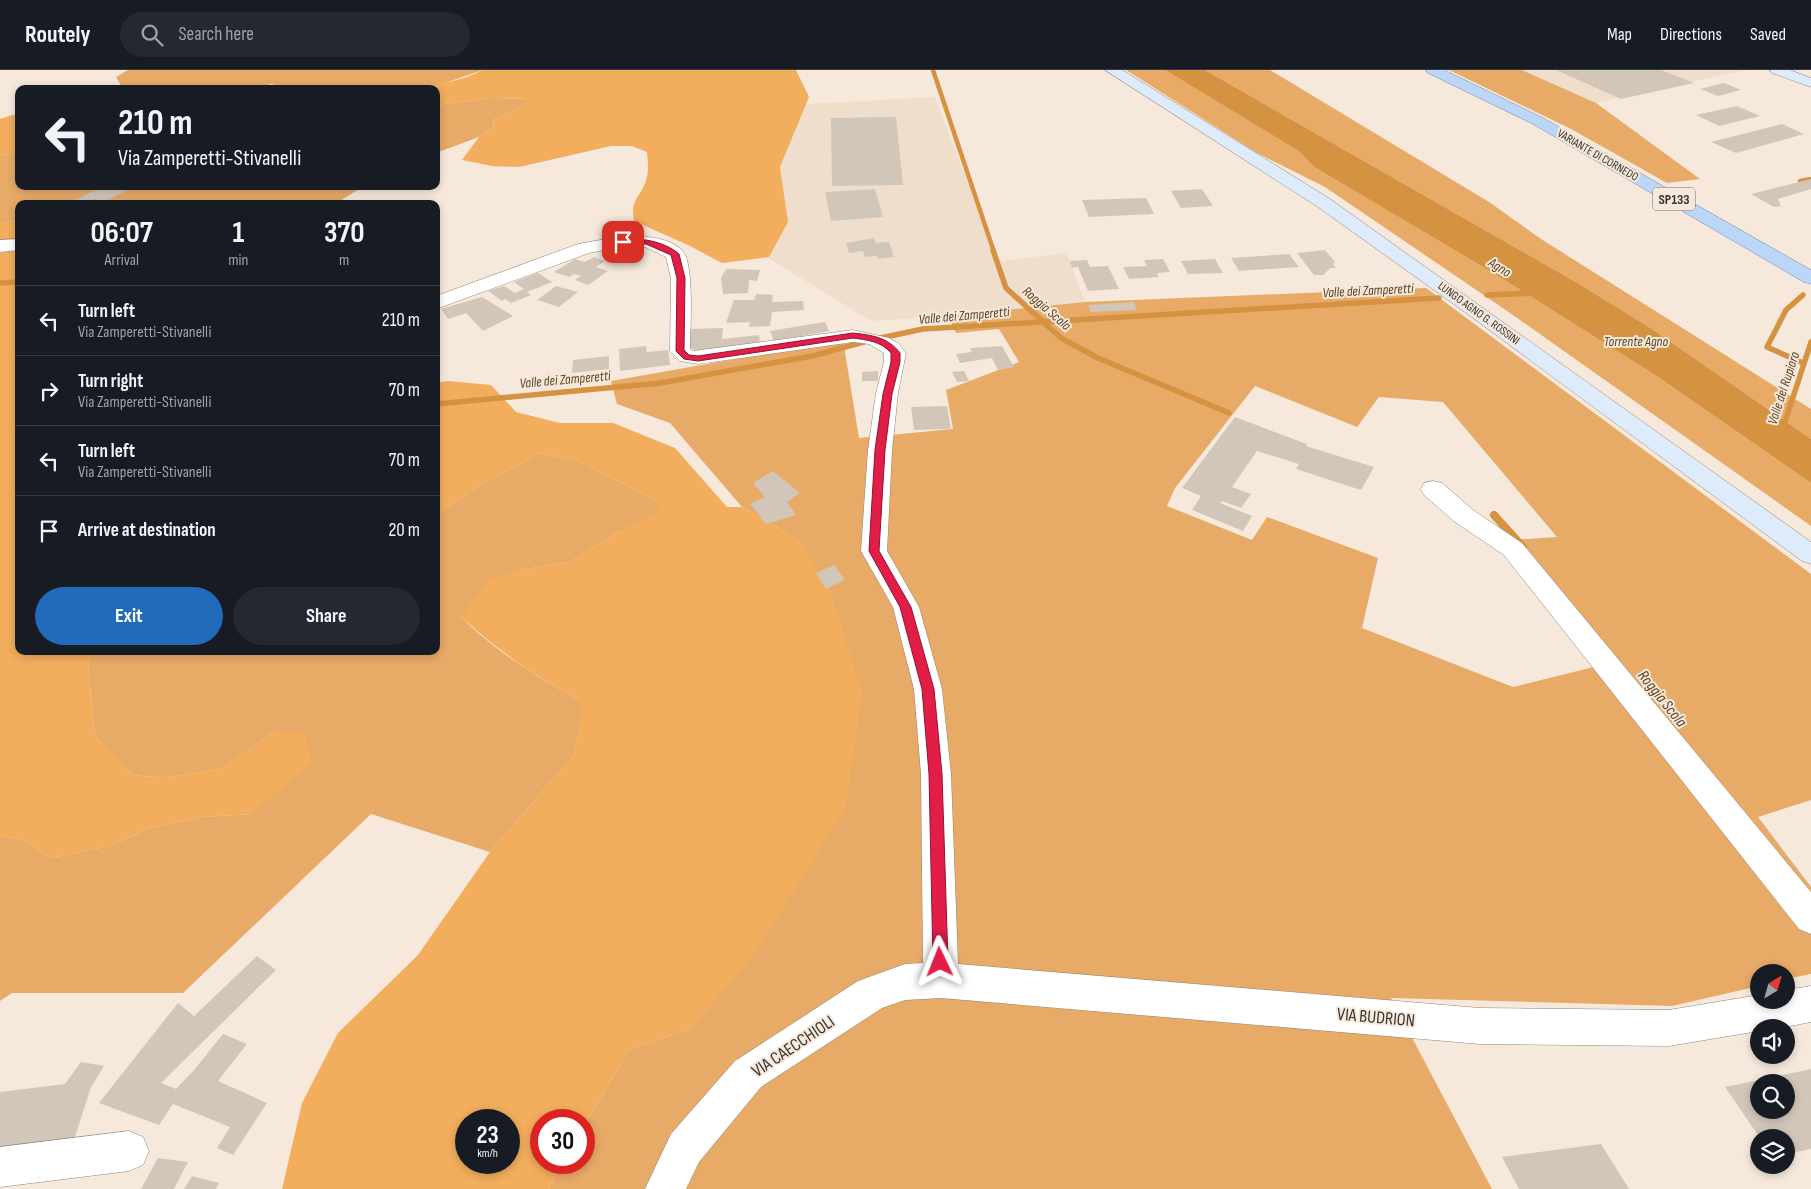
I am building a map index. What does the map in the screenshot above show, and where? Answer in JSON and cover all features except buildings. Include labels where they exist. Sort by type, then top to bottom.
[{"type":"main road","name":"LUNGO AGNO G. ROSSINI","points":[[1112,70],[1324,203],[1484,316],[1811,555]]},
{"type":"main road","name":"VARIANTE DI CORNEDO","points":[[1433,70],[1538,121],[1811,278]]},
{"type":"main road","points":[[1777,70],[1811,82]]},
{"type":"street","points":[[440,302],[585,248],[623,242],[647,242],[675,254],[681,278],[680,351],[687,357],[698,358],[853,336],[874,338],[890,346],[896,353],[887,394],[880,450],[874,551],[906,607],[928,689],[936,774],[941,980]]},
{"type":"street","points":[[0,246],[15,244]]},
{"type":"street","points":[[1432,489],[1464,516],[1513,549],[1811,918]]},
{"type":"street","name":"VIA BUDRION","points":[[941,980],[1480,1026],[1669,1028],[1811,1004]]},
{"type":"street","name":"VIA CAECCHIOLI","points":[[665,1189],[685,1148],[748,1074],[871,994],[905,982],[941,980]]},
{"type":"street","points":[[0,1167],[129,1151]]},
{"type":"shaded area","points":[[128,70],[483,70],[439,85],[121,85],[116,77]]},
{"type":"shaded area","points":[[483,70],[796,70],[809,97],[780,167],[788,222],[769,257],[722,263],[688,245],[634,221],[633,207],[644,186],[648,173],[648,163],[647,152],[632,146],[611,146],[519,167],[492,166],[462,160],[479,137],[494,126],[493,120],[523,106],[529,99],[493,98],[440,105],[440,85],[431,85],[466,77]]},
{"type":"shaded area","points":[[1126,70],[1165,70],[1300,152],[1314,167],[1495,274],[1658,377],[1811,483],[1811,526],[1513,315],[1325,187],[1257,153]]},
{"type":"shaded area","points":[[1205,70],[1270,70],[1489,202],[1541,239],[1811,409],[1811,439],[1652,329],[1576,282]]},
{"type":"shaded area","points":[[1449,70],[1522,70],[1596,103],[1700,179],[1667,183],[1571,129]]},
{"type":"shaded area","points":[[1522,70],[1746,70],[1596,103]]},
{"type":"shaded area","points":[[935,97],[998,261],[1067,253],[1085,302],[948,316],[871,321],[768,258],[788,222],[780,167],[806,104]]},
{"type":"shaded area","points":[[493,98],[530,99],[523,106],[493,120],[494,126],[479,137],[440,152],[440,105]]},
{"type":"shaded area","points":[[15,114],[15,153],[0,156],[0,119]]},
{"type":"shaded area","points":[[15,153],[15,190],[358,190],[342,200],[15,200],[15,221],[0,223],[0,156]]},
{"type":"shaded area","points":[[15,221],[15,655],[91,655],[88,664],[95,737],[132,775],[165,778],[222,768],[275,732],[304,732],[312,763],[251,814],[201,817],[150,828],[110,846],[51,858],[22,840],[0,836],[0,223]]},
{"type":"shaded area","points":[[1426,288],[1811,574],[1811,800],[1758,817],[1811,887],[1811,974],[1795,977],[1795,964],[1750,964],[1750,988],[1672,1006],[1391,998],[1492,1189],[549,1189],[556,1174],[595,1174],[594,1109],[629,1050],[693,1028],[801,542],[742,507],[670,423],[617,404],[611,381],[843,340],[859,438],[953,429],[946,390],[1019,362],[999,329],[956,333],[948,316],[1085,302]],"holes":[[[1255,386],[1357,427],[1379,397],[1443,402],[1557,537],[1512,540],[1610,663],[1513,687],[1362,628],[1378,558],[1267,517],[1252,540],[1167,506],[1175,488]]]},
{"type":"shaded area","points":[[448,381],[491,385],[516,412],[560,423],[613,423],[675,448],[727,507],[742,507],[801,542],[832,597],[862,692],[846,807],[758,949],[693,1028],[629,1050],[594,1109],[530,1109],[530,1174],[556,1174],[549,1189],[282,1189],[302,1103],[338,1033],[418,955],[490,852],[574,755],[581,723],[581,700],[549,683],[518,663],[461,617],[490,578],[520,570],[570,562],[617,532],[660,512],[655,500],[579,461],[540,453],[479,486],[440,511],[440,382]]},
{"type":"shaded area","points":[[540,453],[579,461],[655,500],[661,512],[617,532],[570,562],[520,570],[461,617],[473,629],[518,663],[581,700],[581,723],[574,755],[490,852],[371,814],[183,993],[12,993],[0,1001],[0,836],[22,840],[51,858],[110,846],[150,828],[201,817],[251,814],[275,732],[222,768],[165,778],[132,775],[95,737],[88,664],[91,655],[440,655],[440,511],[479,486]]},
{"type":"water","name":"Torrente Agno","points":[[1165,70],[1205,70],[1576,282],[1652,329],[1811,439],[1811,483],[1658,377],[1495,274],[1314,167],[1300,152]]},
{"type":"waterway","name":"Roggia Scola","points":[[933,70],[994,252]]},
{"type":"waterway","points":[[1800,181],[1811,179]]},
{"type":"waterway","name":"Roggia Scola","points":[[993,250],[1006,288],[1043,322]]},
{"type":"waterway","name":"Valle dei Zamperetti","points":[[0,283],[15,282]]},
{"type":"waterway","name":"Valle dei Zamperetti","points":[[1487,295],[1535,293]]},
{"type":"waterway","points":[[1803,295],[1786,310],[1767,347],[1803,363]]},
{"type":"waterway","name":"Valle dei Zamperetti","points":[[1043,322],[1439,298]]},
{"type":"waterway","name":"Valle dei Zamperetti","points":[[440,404],[660,383],[812,356],[871,340],[923,329],[1043,322]]},
{"type":"waterway","name":"Roggia Scola","points":[[1043,322],[1061,338],[1098,358],[1229,413]]},
{"type":"waterway","name":"Valle del Rupiaro","points":[[1782,431],[1811,342]]},
{"type":"waterway","name":"Roggia Scola","points":[[1494,515],[1523,547]]},
{"type":"route","points":[[623,242],[647,242],[675,254],[681,278],[680,351],[687,357],[698,358],[853,336],[874,338],[890,346],[896,353],[887,394],[880,450],[874,551],[906,607],[928,689],[936,774],[940,962]]},
{"type":"water label","name":"Agno","points":[[1500,267]]}]
